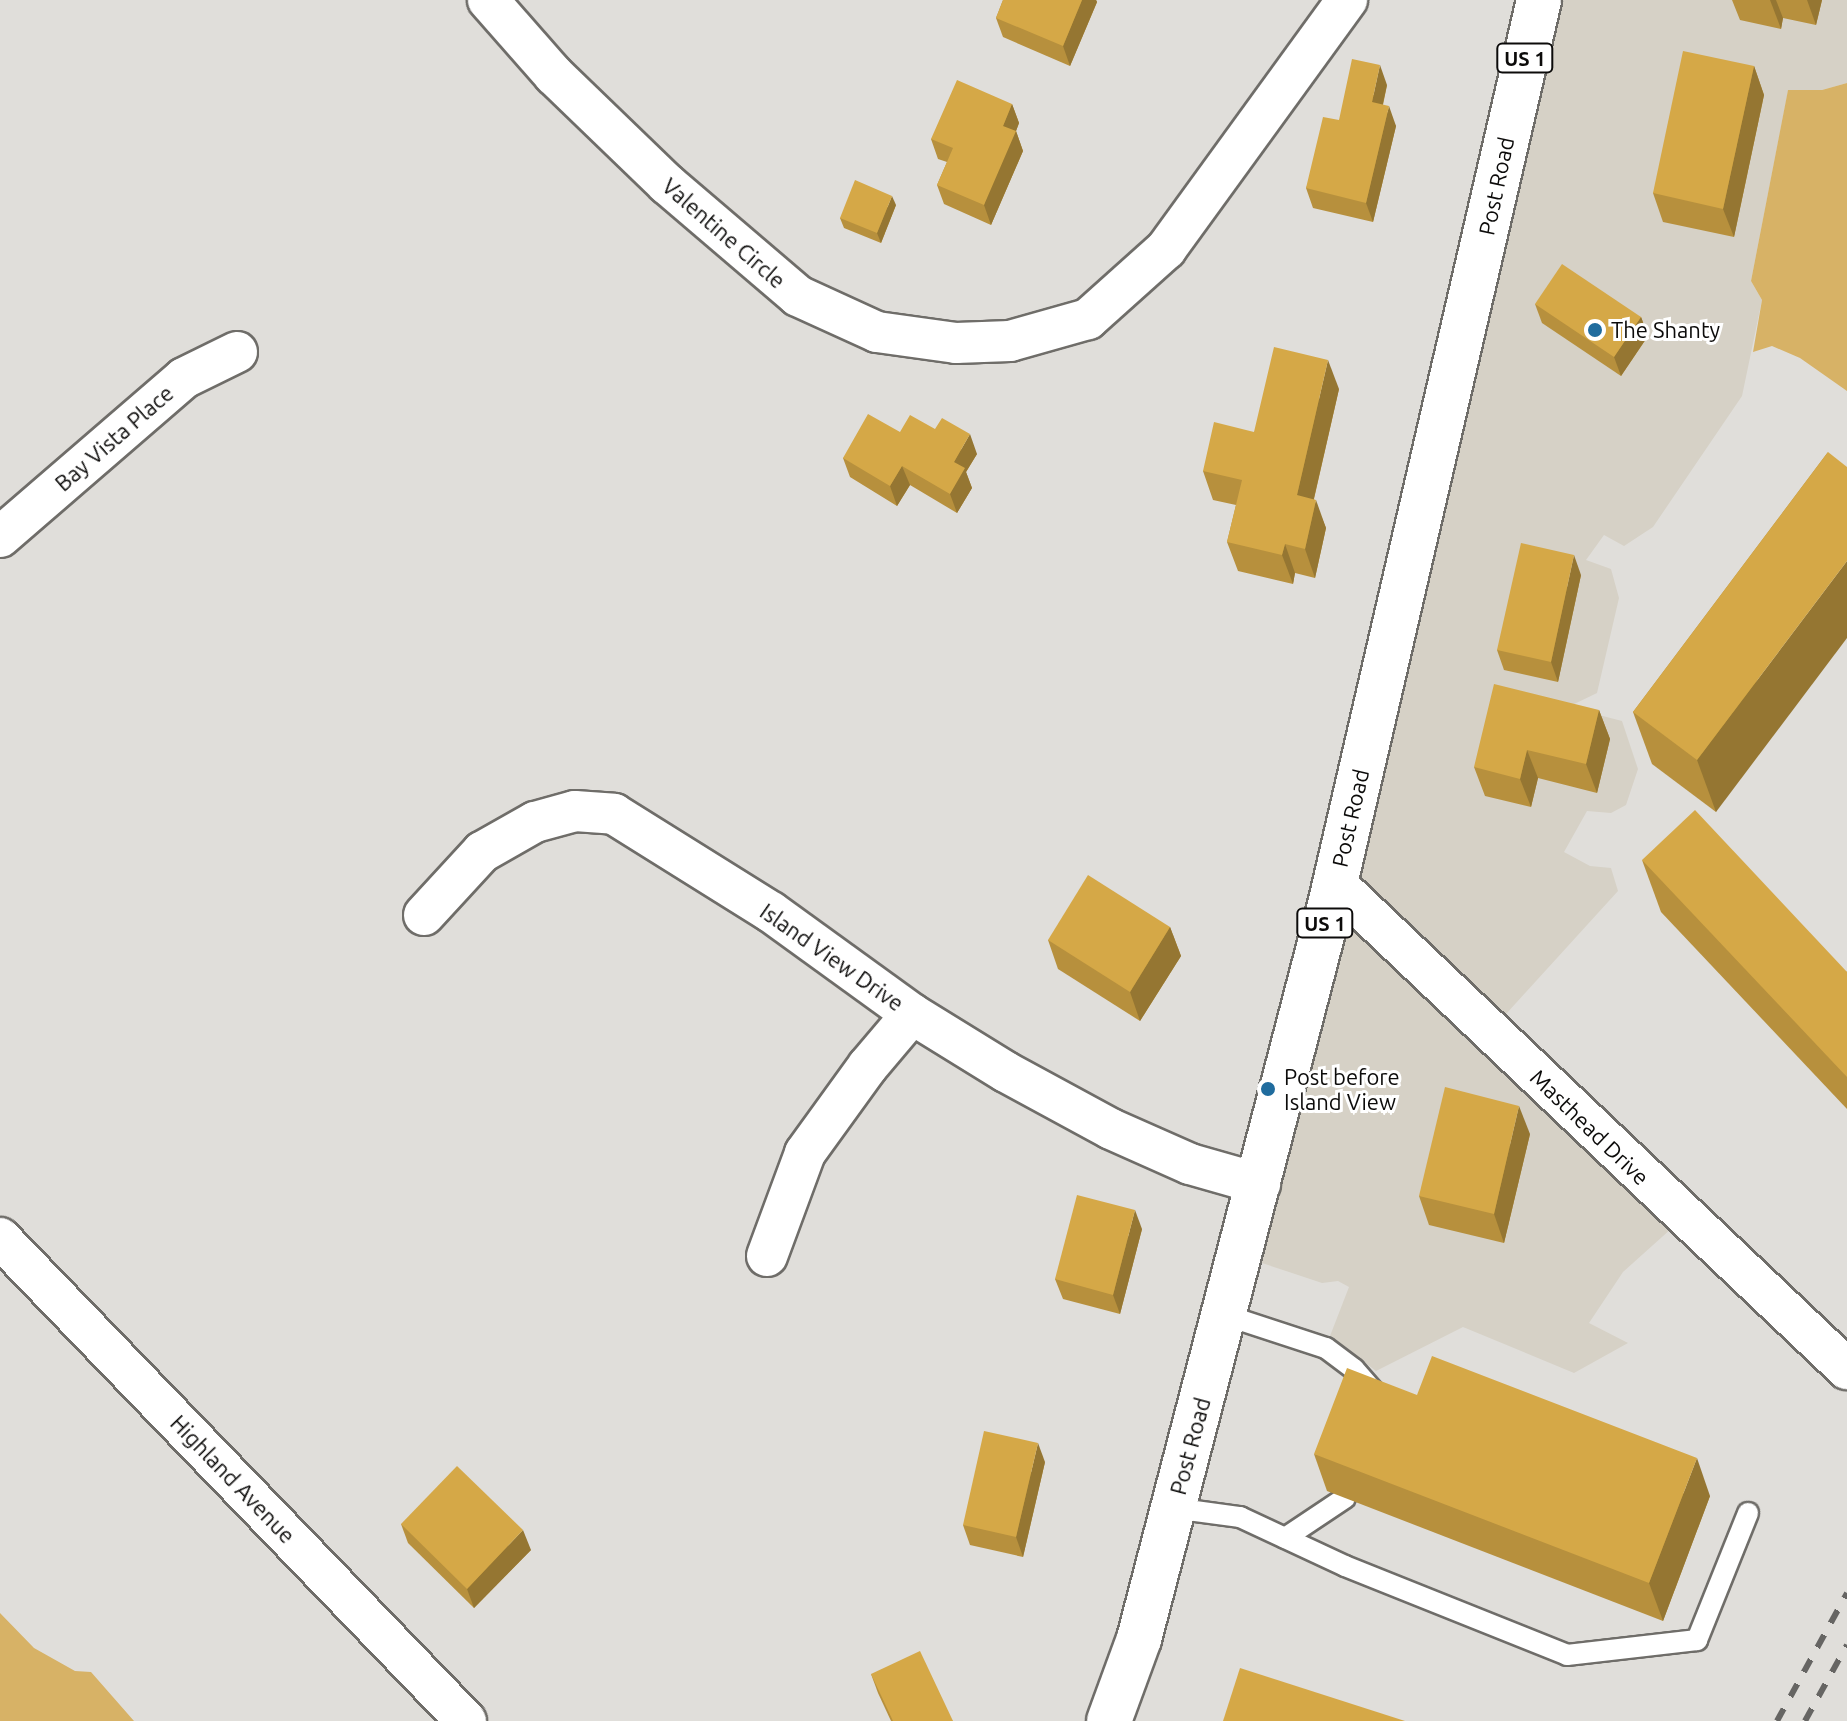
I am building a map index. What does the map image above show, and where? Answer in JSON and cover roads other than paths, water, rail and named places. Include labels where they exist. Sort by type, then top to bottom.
[{"type":"main road","name":"Post Road","points":[[1109,1721],[1139,1639],[1260,1184],[1335,883],[1539,0]]},
{"type":"street","name":"Valentine Circle","points":[[488,0],[554,75],[667,184],[798,296],[877,332],[956,343],[1010,341],[1088,319],[1166,249],[1347,0]]},
{"type":"street","name":"Bay Vista Place","points":[[0,537],[184,378],[237,352]]},
{"type":"street","name":"Island View Drive","points":[[424,915],[482,852],[535,822],[575,811],[614,814],[771,912],[912,1014],[1006,1072],[1111,1129],[1190,1164],[1260,1184]]},
{"type":"street","name":"Masthead Drive","points":[[1335,883],[1847,1369]]},
{"type":"street","points":[[767,1256],[805,1153],[868,1066],[912,1014]]},
{"type":"street","name":"Highland Avenue","points":[[0,1238],[466,1721]]},
{"type":"lane","points":[[1225,1315],[1326,1348],[1372,1386],[1378,1412]]},
{"type":"lane","points":[[1285,1538],[1345,1498]]},
{"type":"lane","points":[[1173,1508],[1240,1517],[1345,1566],[1567,1655],[1697,1640],[1748,1513]]},
{"type":"railway","points":[[1777,1721],[1847,1593]]},
{"type":"railway","points":[[1805,1721],[1847,1645]]},
{"type":"place","name":"The Shanty","points":[[1595,330]]},
{"type":"place","name":"Post before Island View","points":[[1268,1089]]}]
